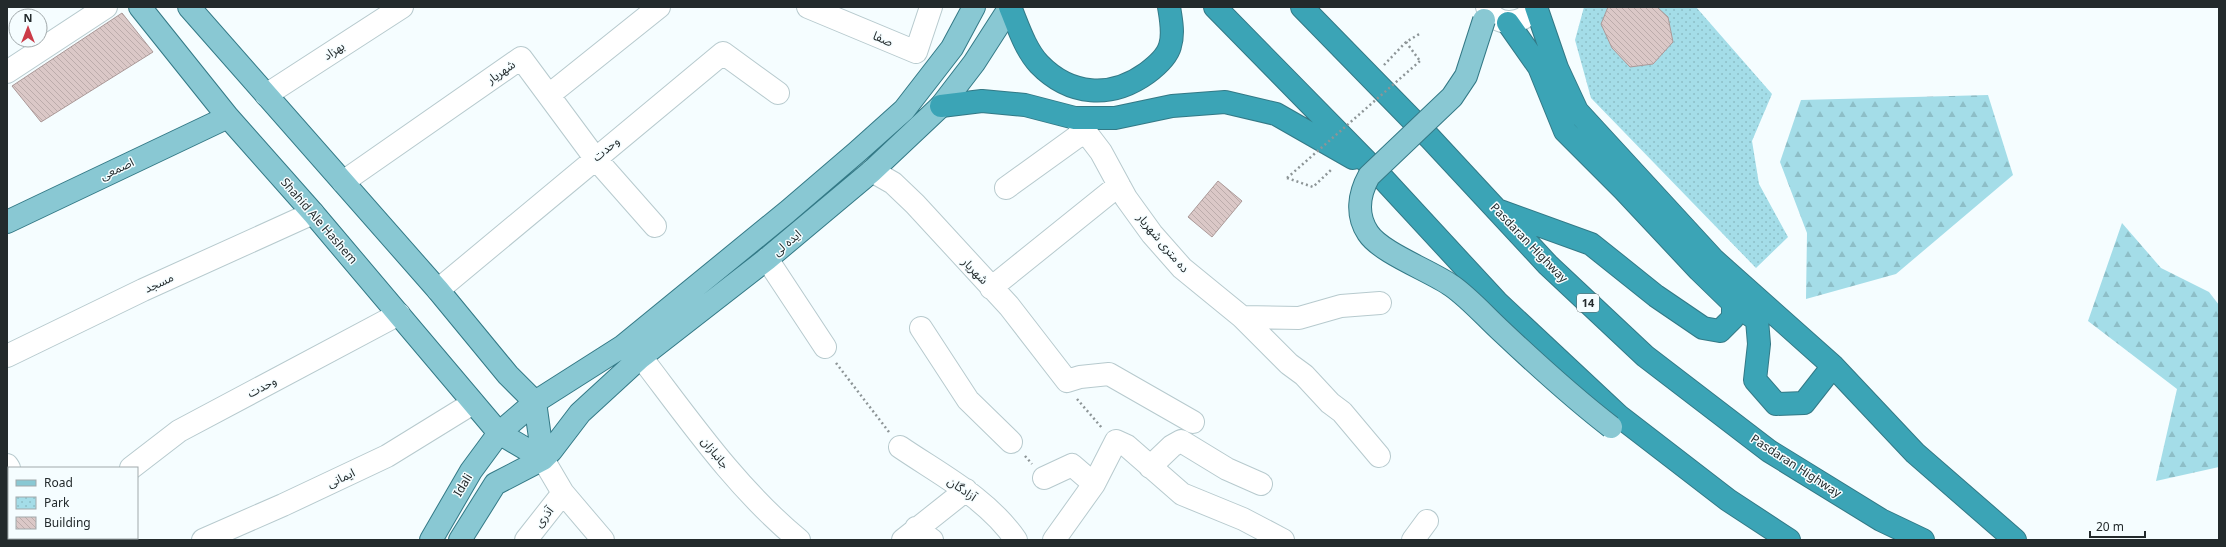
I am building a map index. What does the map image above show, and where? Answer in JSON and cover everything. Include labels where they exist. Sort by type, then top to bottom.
[{"type":"highway","points":[[1010,7],[1024,40],[1039,64],[1061,81],[1085,91],[1109,91],[1135,82],[1157,66],[1170,48],[1172,35],[1169,7]]},
{"type":"highway","points":[[1215,7],[1376,170],[1497,302],[1619,416],[1728,500],[1789,540]]},
{"type":"highway","name":"Pasdaran Highway","points":[[1302,7],[1548,265],[1645,356],[1769,451],[1881,520],[1923,540]]},
{"type":"highway","points":[[1535,7],[1557,68],[1577,111],[1714,260],[1833,366],[1914,453],[2015,540]]},
{"type":"highway","points":[[1508,23],[1539,67],[1566,131],[1699,270],[1733,303],[1757,320],[1759,344],[1755,380],[1776,404],[1804,404],[1833,366]]},
{"type":"highway","points":[[941,106],[989,102],[1025,105],[1080,124],[1172,106],[1224,102],[1276,114],[1376,170]]},
{"type":"highway","points":[[1496,209],[1591,244],[1656,296],[1703,328],[1720,331],[1733,318],[1733,303]]},
{"type":"main road","name":"Shahid Ale Hashem","points":[[140,7],[228,117],[313,213],[499,433],[543,459]]},
{"type":"main road","name":"ایده لی","points":[[499,433],[535,402],[623,346],[793,207],[904,110],[952,48],[974,7]]},
{"type":"main road","name":"ایده لی","points":[[543,459],[580,414],[641,356],[767,259],[872,170],[941,106],[974,63],[1010,7]]},
{"type":"main road","points":[[193,8],[266,95],[438,290],[508,375],[535,402],[543,459],[495,484],[460,540]]},
{"type":"main road","points":[[1486,12],[1466,76],[1452,97],[1369,176],[1364,186],[1361,198],[1360,209],[1362,221],[1376,243],[1452,286],[1584,406],[1611,427],[1653,442]]},
{"type":"main road","name":"اصمعی","points":[[7,222],[228,117]]},
{"type":"main road","name":"Idali","points":[[431,540],[471,471],[499,433]]},
{"type":"street","points":[[7,72],[106,7]]},
{"type":"street","name":"بهزاد","points":[[266,95],[402,7]]},
{"type":"street","points":[[549,95],[659,7]]},
{"type":"street","name":"صفا","points":[[808,7],[916,52],[931,7]]},
{"type":"street","points":[[952,48],[963,7]]},
{"type":"street","points":[[1486,12],[1500,21],[1508,23],[1517,22],[1525,18],[1535,7]]},
{"type":"street","name":"وحدت","points":[[438,290],[722,53],[778,93]]},
{"type":"street","name":"شهریار","points":[[343,182],[521,58],[595,158],[655,226]]},
{"type":"street","points":[[1006,188],[1080,124]]},
{"type":"street","name":"ده متری شهریار","points":[[1080,124],[1100,152],[1119,185],[1152,234],[1182,268],[1242,317],[1304,375],[1330,403],[1342,412],[1379,456]]},
{"type":"street","name":"شهریار","points":[[872,170],[893,183],[1009,306],[1068,381]]},
{"type":"street","points":[[991,288],[1119,185]]},
{"type":"street","name":"مسجد","points":[[7,356],[143,290],[313,213]]},
{"type":"street","points":[[767,259],[825,347]]},
{"type":"street","points":[[1242,317],[1299,318],[1341,306],[1380,303]]},
{"type":"street","name":"وحدت","points":[[132,467],[179,431],[399,314]]},
{"type":"street","points":[[921,328],[968,400],[1011,442]]},
{"type":"street","name":"جانبازان","points":[[641,356],[717,458],[777,522],[799,540]]},
{"type":"street","points":[[1068,381],[1080,377],[1109,374],[1193,422]]},
{"type":"street","name":"ایمانی","points":[[203,540],[284,505],[387,456],[473,403]]},
{"type":"street","points":[[1054,540],[1094,484],[1116,441],[1127,446],[1182,494],[1243,519],[1282,540]]},
{"type":"street","points":[[1150,467],[1172,446],[1181,441],[1227,469],[1261,484]]},
{"type":"street","name":"آزادگان","points":[[900,446],[966,490],[1000,518],[1016,540]]},
{"type":"street","points":[[543,459],[563,493],[603,540]]},
{"type":"street","points":[[1044,478],[1072,465],[1094,484]]},
{"type":"street","points":[[917,536],[966,490]]},
{"type":"street","name":"آذری","points":[[526,540],[563,493]]},
{"type":"street","points":[[1413,540],[1427,521]]},
{"type":"path","points":[[1371,78],[1406,42],[1421,33]]},
{"type":"path","points":[[1347,154],[1313,187],[1286,178],[1420,61],[1406,42]]},
{"type":"path","points":[[825,347],[900,446]]},
{"type":"path","points":[[1068,381],[1072,392],[1116,441]]},
{"type":"path","points":[[1011,442],[1044,478]]},
{"type":"green space","points":[[1584,7],[1696,7],[1772,94],[1752,141],[1759,184],[1788,237],[1756,268],[1591,98],[1575,40]]},
{"type":"green space","points":[[1988,95],[2013,175],[1896,274],[1806,299],[1807,233],[1780,162],[1801,100]]},
{"type":"green space","points":[[2122,223],[2161,268],[2209,292],[2219,305],[2219,467],[2156,481],[2177,389],[2088,321]]},
{"type":"building","points":[[1608,7],[1657,7],[1668,17],[1673,42],[1653,64],[1630,67],[1612,48],[1601,24]]},
{"type":"building","points":[[122,13],[153,52],[41,122],[12,86]]},
{"type":"building","points":[[1218,181],[1242,201],[1212,237],[1188,217]]}]
